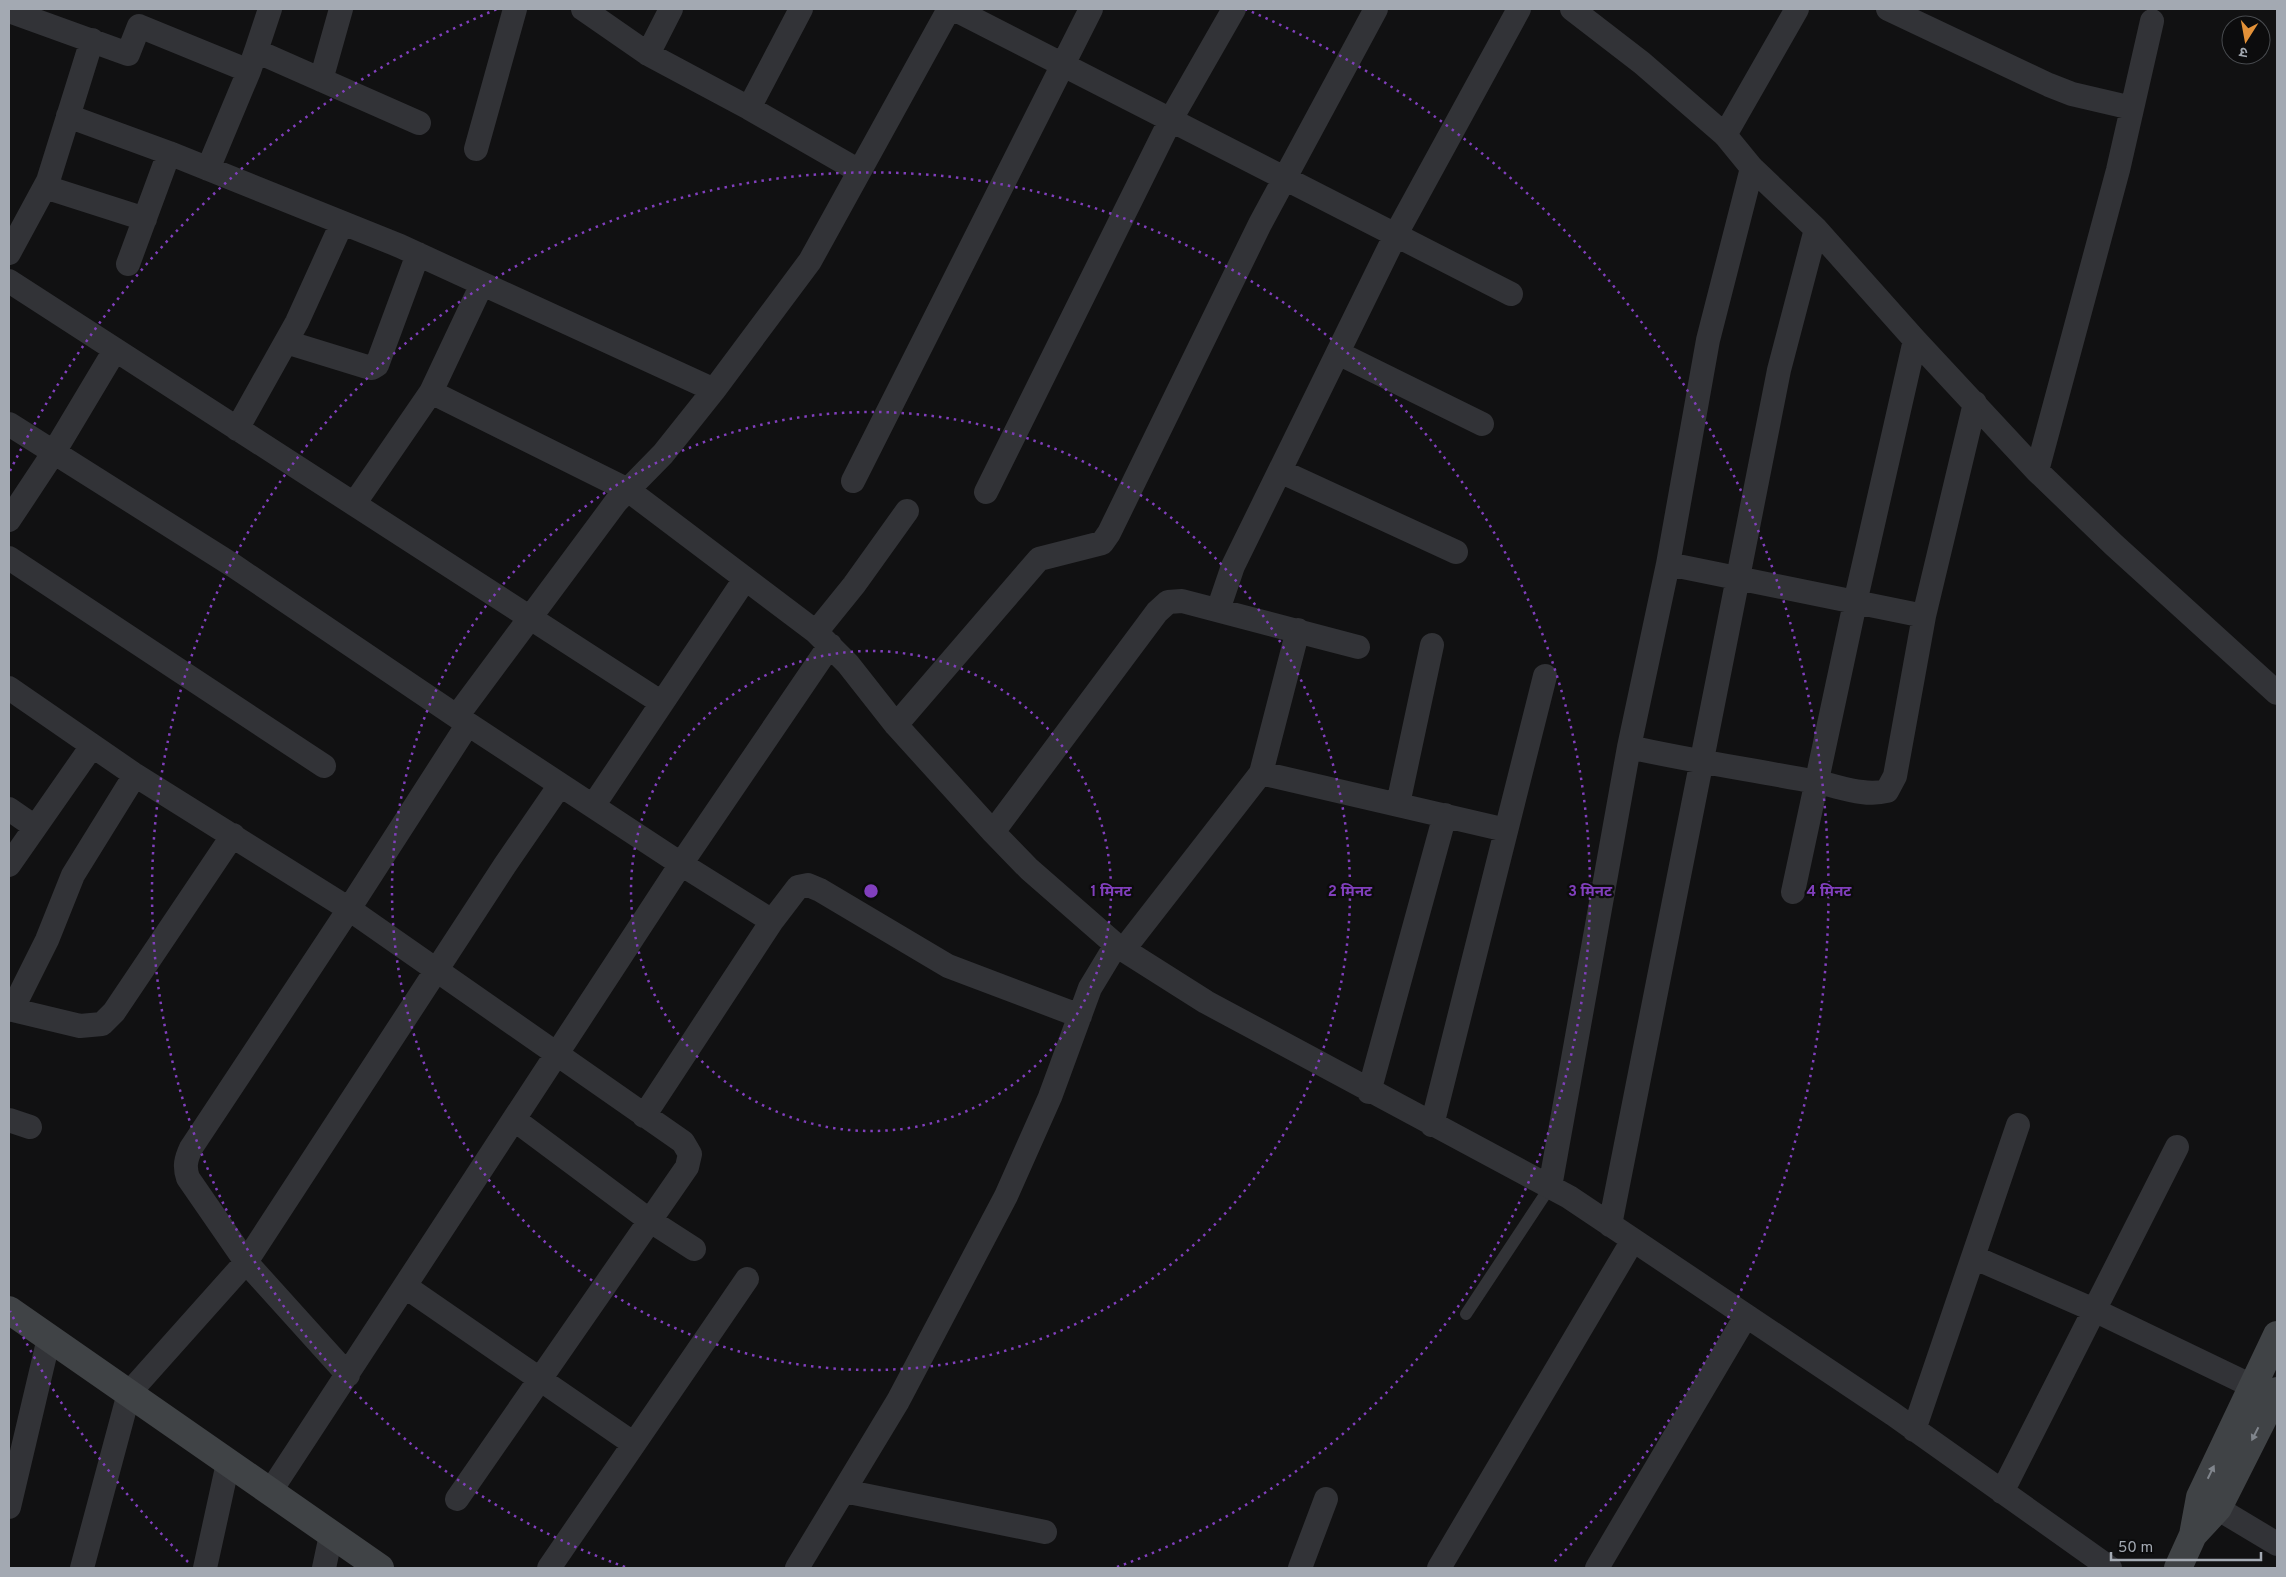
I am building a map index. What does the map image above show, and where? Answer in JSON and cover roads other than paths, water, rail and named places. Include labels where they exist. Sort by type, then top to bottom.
[{"type":"street","points":[[208,169],[252,61],[270,9]]},
{"type":"street","points":[[321,80],[341,9]]},
{"type":"street","points":[[476,149],[515,9]]},
{"type":"street","points":[[583,9],[648,54],[749,108],[860,171]]},
{"type":"street","points":[[648,54],[672,9]]},
{"type":"street","points":[[749,108],[801,9]]},
{"type":"street","points":[[348,1375],[246,1262],[188,1178],[185,1168],[186,1159],[191,1148],[349,909],[463,720],[530,618],[616,502],[663,454],[714,390],[810,261],[949,9]]},
{"type":"street","points":[[954,9],[1511,294]]},
{"type":"street","points":[[853,481],[1091,9]]},
{"type":"street","points":[[986,492],[1171,119],[1234,9]]},
{"type":"street","points":[[896,725],[1039,559],[1102,544],[1255,233],[1376,9]]},
{"type":"street","points":[[1218,610],[1233,566],[1396,234],[1519,9]]},
{"type":"street","points":[[1572,9],[1642,63],[1725,135],[1752,168],[1816,229],[1915,340],[2037,471],[2114,545],[2277,693]]},
{"type":"street","points":[[1725,135],[1797,9]]},
{"type":"street","points":[[1888,9],[2049,85],[2072,94],[2132,108]]},
{"type":"street","points":[[9,11],[128,54],[142,17],[252,61],[321,80],[420,123]]},
{"type":"street","points":[[2037,471],[2118,170],[2152,21]]},
{"type":"street","points":[[9,253],[45,187],[92,40]]},
{"type":"street","points":[[68,116],[169,153],[418,254],[714,390]]},
{"type":"street","points":[[128,264],[169,153]]},
{"type":"street","points":[[1550,1187],[1629,747],[1668,564],[1708,340],[1752,168]]},
{"type":"street","points":[[45,187],[145,220]]},
{"type":"street","points":[[237,429],[286,342],[342,223]]},
{"type":"street","points":[[1610,1225],[1703,763],[1737,578],[1779,370],[1816,229]]},
{"type":"street","points":[[286,342],[364,366],[372,368],[377,365],[418,254]]},
{"type":"street","points":[[9,281],[662,703]]},
{"type":"street","points":[[354,504],[431,392],[482,284]]},
{"type":"street","points":[[1793,892],[1855,603],[1915,340]]},
{"type":"street","points":[[9,520],[54,452],[115,350]]},
{"type":"street","points":[[1338,353],[1482,424]]},
{"type":"street","points":[[431,392],[628,490],[823,638],[896,725],[992,832],[1029,869],[1120,947],[1206,1002],[1369,1092],[1550,1187],[1633,1240],[1914,1430],[2110,1568]]},
{"type":"street","points":[[1629,747],[1703,763],[1817,782],[1874,794],[1887,791],[1895,776],[1924,616],[1975,403]]},
{"type":"street","points":[[9,424],[234,566],[593,806],[772,921]]},
{"type":"street","points":[[1280,471],[1456,552]]},
{"type":"street","points":[[270,1492],[406,1287],[681,864],[823,638],[854,585],[907,511]]},
{"type":"street","points":[[9,558],[324,766]]},
{"type":"street","points":[[1668,564],[1924,616]]},
{"type":"street","points":[[593,806],[745,579]]},
{"type":"street","points":[[992,832],[1157,612],[1168,602],[1182,601],[1358,647]]},
{"type":"street","points":[[797,1568],[898,1400],[1006,1196],[1050,1098],[1090,988],[1120,947],[1261,773],[1298,630]]},
{"type":"street","points":[[1398,804],[1432,645]]},
{"type":"street","points":[[1432,1125],[1545,676]]},
{"type":"street","points":[[9,688],[135,775],[349,909],[683,1142],[690,1154],[687,1167],[457,1499]]},
{"type":"street","points":[[9,866],[92,746]]},
{"type":"street","points":[[1261,773],[1506,830]]},
{"type":"street","points":[[135,775],[73,875],[47,940],[10,1009],[80,1026],[102,1024],[114,1012],[233,836]]},
{"type":"street","points":[[82,1568],[128,1393],[246,1262],[560,784]]},
{"type":"street","points":[[9,809],[36,827]]},
{"type":"street","points":[[1369,1092],[1445,815]]},
{"type":"street","points":[[644,1116],[772,921],[798,887],[808,885],[820,890],[948,966],[1080,1016]]},
{"type":"street","points":[[515,1120],[649,1220],[694,1249]]},
{"type":"street","points":[[1914,1430],[2018,1125]]},
{"type":"street","points":[[2002,1492],[2176,1147]]},
{"type":"street","points":[[1438,1568],[1633,1240]]},
{"type":"street","points":[[1973,1257],[2094,1310],[2264,1389]]},
{"type":"street","points":[[549,1568],[747,1279]]},
{"type":"street","points":[[406,1287],[634,1444]]},
{"type":"street","points":[[9,1310],[380,1568]]},
{"type":"street","points":[[1597,1568],[1746,1316]]},
{"type":"street","points":[[2178,1568],[2264,1389],[2277,1335]]},
{"type":"street","points":[[9,1504],[48,1338]]},
{"type":"street","points":[[206,1568],[228,1463]]},
{"type":"street","points":[[844,1490],[1045,1532]]},
{"type":"street","points":[[1300,1568],[1326,1499]]},
{"type":"street","points":[[2209,1503],[2277,1544]]},
{"type":"street","points":[[324,1568],[331,1535]]},
{"type":"lane","points":[[1466,1314],[1550,1187]]}]
